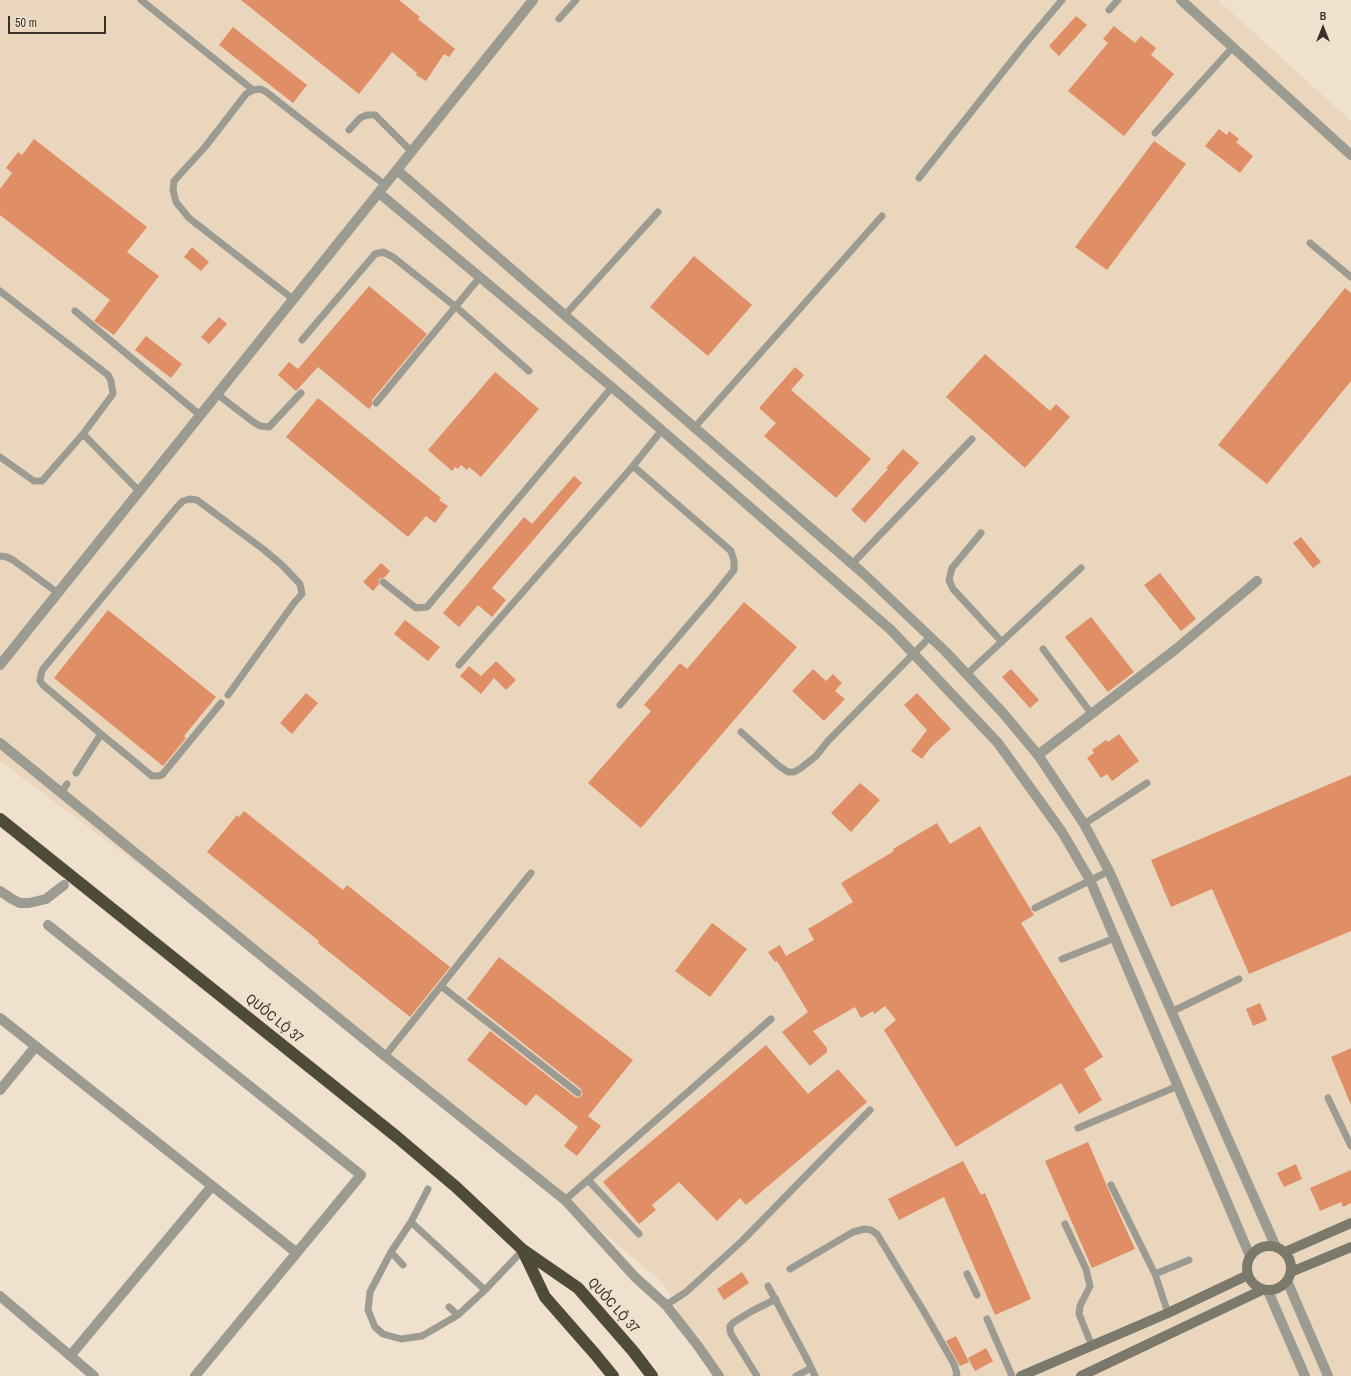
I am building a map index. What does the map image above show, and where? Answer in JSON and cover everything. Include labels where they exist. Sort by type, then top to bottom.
[{"type":"highway","name":"QUỐC LỘ 37","points":[[0,819],[397,1137],[456,1187],[523,1250],[578,1288],[633,1351],[652,1376]]},
{"type":"highway","name":"QUỐC LỘ 37","points":[[523,1250],[545,1297],[613,1376]]},
{"type":"street","points":[[0,665],[412,152],[532,0]]},
{"type":"street","points":[[1181,0],[1351,155]]},
{"type":"street","points":[[397,170],[852,564],[967,674],[1003,713],[1038,755],[1084,824],[1109,871],[1276,1247]]},
{"type":"street","points":[[382,189],[480,277],[612,387],[891,630],[998,743],[1062,832],[1090,880],[1250,1256]]},
{"type":"street","points":[[1038,755],[1176,649],[1257,581]]},
{"type":"street","points":[[0,743],[385,1056],[565,1200],[630,1273],[666,1305],[719,1376]]},
{"type":"street","points":[[0,891],[20,904],[29,904],[46,899],[64,885]]},
{"type":"street","points":[[48,925],[361,1175],[195,1376]]},
{"type":"street","points":[[0,1018],[297,1253]]},
{"type":"street","points":[[0,1090],[36,1046]]},
{"type":"street","points":[[70,1356],[212,1186]]},
{"type":"street","points":[[1285,1252],[1351,1223]]},
{"type":"street","points":[[1081,1376],[1265,1290],[1275,1290],[1282,1286],[1289,1277],[1351,1246]]},
{"type":"street","points":[[1305,1376],[1265,1290],[1253,1283],[1248,1275],[1247,1263],[1250,1256],[1261,1247],[1276,1247],[1285,1252],[1289,1258],[1291,1265],[1289,1277],[1328,1376]]},
{"type":"street","points":[[1021,1376],[1168,1313],[1248,1275]]},
{"type":"street","points":[[0,1296],[94,1376]]},
{"type":"lane","points":[[141,0],[253,90]]},
{"type":"lane","points":[[560,19],[576,0]]},
{"type":"lane","points":[[919,178],[1025,44],[1062,0]]},
{"type":"lane","points":[[1109,10],[1118,0]]},
{"type":"lane","points":[[1155,133],[1233,47]]},
{"type":"lane","points":[[293,299],[189,218],[176,202],[173,190],[174,182],[205,147],[246,94],[253,90],[260,89],[265,91],[382,189]]},
{"type":"lane","points":[[349,130],[360,118],[367,115],[375,115],[412,152]]},
{"type":"lane","points":[[565,315],[658,212]]},
{"type":"lane","points":[[694,428],[882,216]]},
{"type":"lane","points":[[1310,243],[1351,277]]},
{"type":"lane","points":[[302,340],[375,254],[383,252],[393,257],[456,307],[529,371]]},
{"type":"lane","points":[[376,403],[480,277]]},
{"type":"lane","points":[[0,291],[108,375],[111,381],[113,394],[83,434],[42,481],[34,481],[0,457]]},
{"type":"lane","points":[[75,311],[200,415]]},
{"type":"lane","points":[[383,582],[416,608],[427,607],[612,387]]},
{"type":"lane","points":[[217,394],[252,421],[260,426],[269,427],[301,393]]},
{"type":"lane","points":[[459,665],[633,466],[662,430]]},
{"type":"lane","points":[[83,434],[139,491]]},
{"type":"lane","points":[[852,564],[972,438]]},
{"type":"lane","points":[[620,705],[734,570],[734,560],[731,551],[633,466]]},
{"type":"lane","points":[[221,703],[162,775],[152,776],[40,681],[41,674],[177,507],[190,499],[197,500],[282,565],[300,584],[302,594],[228,694]]},
{"type":"lane","points":[[981,533],[952,568],[949,580],[953,589],[1002,642]]},
{"type":"lane","points":[[0,556],[13,560],[58,593]]},
{"type":"lane","points":[[967,674],[1082,568]]},
{"type":"lane","points":[[741,732],[779,766],[788,772],[794,772],[802,768],[816,756],[930,637]]},
{"type":"lane","points":[[1043,649],[1091,714]]},
{"type":"lane","points":[[76,772],[101,734]]},
{"type":"lane","points":[[1084,824],[1147,783]]},
{"type":"lane","points":[[61,793],[67,784]]},
{"type":"lane","points":[[1035,908],[1109,871]]},
{"type":"lane","points":[[385,1056],[532,873]]},
{"type":"lane","points":[[1062,959],[1115,938]]},
{"type":"lane","points":[[1171,1012],[1239,979]]},
{"type":"lane","points":[[441,986],[578,1093]]},
{"type":"lane","points":[[565,1200],[771,1019]]},
{"type":"lane","points":[[1078,1128],[1178,1086]]},
{"type":"lane","points":[[1328,1098],[1351,1146]]},
{"type":"lane","points":[[666,1305],[686,1292],[743,1240],[870,1110]]},
{"type":"lane","points":[[588,1180],[638,1234]]},
{"type":"lane","points":[[1111,1185],[1155,1274],[1168,1313]]},
{"type":"lane","points":[[428,1189],[411,1222],[391,1252],[370,1292],[368,1310],[375,1327],[383,1334],[401,1339],[422,1336],[458,1315],[523,1250]]},
{"type":"lane","points":[[411,1222],[484,1290]]},
{"type":"lane","points":[[1065,1224],[1086,1269],[1090,1286],[1080,1306],[1079,1314],[1092,1346]]},
{"type":"lane","points":[[790,1269],[853,1232],[864,1229],[871,1230],[877,1234],[923,1310],[954,1364],[957,1374],[956,1376]]},
{"type":"lane","points":[[391,1252],[403,1265]]},
{"type":"lane","points":[[1155,1274],[1189,1260]]},
{"type":"lane","points":[[967,1274],[977,1295]]},
{"type":"lane","points":[[768,1286],[815,1376]]},
{"type":"lane","points":[[757,1376],[731,1334],[730,1326],[740,1318],[776,1299]]},
{"type":"lane","points":[[449,1307],[458,1315]]},
{"type":"lane","points":[[987,1319],[1012,1376]]},
{"type":"lane","points":[[796,1376],[812,1368]]},
{"type":"shaded area","points":[[0,0],[1218,0],[1351,121],[1351,1376],[713,1376],[663,1283],[387,1050],[0,761]]},
{"type":"building","points":[[241,0],[399,0],[420,17],[418,19],[455,49],[449,57],[444,54],[426,81],[416,75],[417,73],[392,52],[359,94]]},
{"type":"building","points":[[1076,16],[1087,25],[1059,56],[1049,46]]},
{"type":"building","points":[[1114,26],[1135,43],[1141,36],[1156,48],[1151,55],[1174,74],[1124,136],[1068,91],[1108,43],[1103,39]]},
{"type":"building","points":[[233,27],[307,85],[293,103],[219,45]]},
{"type":"building","points":[[1219,129],[1227,135],[1229,131],[1239,139],[1236,142],[1253,156],[1240,173],[1205,146]]},
{"type":"building","points":[[34,139],[147,227],[127,252],[159,276],[114,335],[94,321],[110,300],[0,215],[0,189],[12,173],[6,168],[18,152],[22,155]]},
{"type":"building","points":[[1154,141],[1186,164],[1107,270],[1075,247]]},
{"type":"building","points":[[192,247],[209,262],[201,271],[184,257]]},
{"type":"building","points":[[694,256],[752,305],[708,356],[650,307]]},
{"type":"building","points":[[369,286],[427,334],[372,400],[372,405],[369,409],[318,367],[296,391],[278,375],[289,362],[298,369]]},
{"type":"building","points":[[1345,288],[1351,293],[1351,381],[1267,484],[1218,445]]},
{"type":"building","points":[[219,317],[227,324],[209,344],[201,337]]},
{"type":"building","points":[[146,336],[182,364],[171,378],[135,350]]},
{"type":"building","points":[[985,354],[1050,411],[1056,404],[1070,417],[1025,468],[946,397]]},
{"type":"building","points":[[795,367],[804,375],[791,390],[871,459],[836,498],[764,436],[776,423],[759,408]]},
{"type":"building","points":[[495,372],[539,409],[481,477],[469,467],[467,470],[461,465],[458,469],[455,467],[452,471],[428,450]]},
{"type":"building","points":[[318,398],[441,498],[439,500],[448,506],[435,523],[426,516],[408,537],[286,437]]},
{"type":"building","points":[[903,449],[919,463],[865,523],[851,510],[888,469],[886,468]]},
{"type":"building","points":[[574,476],[582,483],[492,588],[506,600],[492,617],[478,605],[459,627],[443,613],[524,517],[532,524]]},
{"type":"building","points":[[1301,537],[1321,562],[1313,568],[1293,543]]},
{"type":"building","points":[[381,563],[390,571],[385,577],[379,579],[379,584],[373,591],[363,582]]},
{"type":"building","points":[[1160,573],[1196,619],[1181,631],[1144,585]]},
{"type":"building","points":[[744,602],[797,647],[641,828],[588,783],[651,711],[644,705],[680,663],[687,669]]},
{"type":"building","points":[[108,610],[216,697],[184,736],[186,738],[163,766],[54,678]]},
{"type":"building","points":[[1091,617],[1134,672],[1108,692],[1065,637]]},
{"type":"building","points":[[405,620],[440,647],[428,661],[394,634]]},
{"type":"building","points":[[496,661],[516,680],[506,690],[494,678],[481,694],[460,676],[469,666],[481,676]]},
{"type":"building","points":[[813,669],[826,681],[833,674],[842,683],[835,691],[845,699],[824,721],[792,691]]},
{"type":"building","points":[[1011,669],[1039,700],[1030,708],[1002,677]]},
{"type":"building","points":[[306,693],[318,703],[292,734],[280,723]]},
{"type":"building","points":[[917,693],[951,729],[930,748],[922,759],[911,751],[927,730],[904,705]]},
{"type":"building","points":[[1119,734],[1139,761],[1112,781],[1107,774],[1101,778],[1087,758],[1094,753],[1092,750],[1106,740],[1108,742]]},
{"type":"building","points":[[1351,775],[1351,931],[1249,974],[1212,889],[1171,907],[1151,860]]},
{"type":"building","points":[[860,783],[880,800],[851,832],[831,813]]},
{"type":"building","points":[[244,811],[343,890],[347,885],[450,967],[410,1017],[318,943],[319,941],[207,852],[237,815],[239,817]]},
{"type":"building","points":[[937,823],[950,844],[980,826],[1034,915],[1021,923],[1103,1057],[1084,1069],[1102,1100],[1079,1114],[1061,1083],[956,1147],[884,1030],[896,1020],[885,1006],[874,1014],[873,1011],[861,1018],[855,1007],[813,1031],[827,1048],[827,1052],[810,1066],[782,1032],[808,1012],[777,961],[775,962],[768,952],[780,945],[786,956],[814,940],[808,929],[853,902],[841,883],[894,851],[893,849]]},
{"type":"building","points":[[712,923],[747,949],[710,997],[675,971]]},
{"type":"building","points":[[499,957],[633,1060],[588,1116],[601,1126],[577,1156],[564,1146],[578,1127],[536,1094],[526,1106],[467,1060],[490,1031],[575,1097],[579,1098],[583,1094],[581,1089],[467,999]]},
{"type":"building","points":[[1260,1003],[1267,1020],[1253,1026],[1246,1009]]},
{"type":"building","points":[[766,1045],[808,1094],[838,1069],[867,1102],[746,1205],[740,1198],[717,1221],[679,1182],[652,1205],[656,1210],[639,1224],[603,1182]]},
{"type":"building","points":[[1351,1048],[1351,1105],[1331,1057]]},
{"type":"building","points":[[1088,1142],[1135,1249],[1092,1268],[1045,1161]]},
{"type":"building","points":[[963,1161],[981,1195],[985,1193],[1031,1299],[995,1315],[944,1197],[899,1220],[888,1199]]},
{"type":"building","points":[[1296,1164],[1302,1179],[1284,1187],[1277,1173]]},
{"type":"building","points":[[1351,1170],[1351,1203],[1343,1207],[1341,1202],[1320,1211],[1310,1188]]},
{"type":"building","points":[[742,1272],[749,1283],[724,1300],[717,1289]]},
{"type":"building","points":[[956,1336],[969,1362],[960,1366],[946,1341]]},
{"type":"building","points":[[986,1348],[993,1361],[975,1371],[968,1358]]}]
